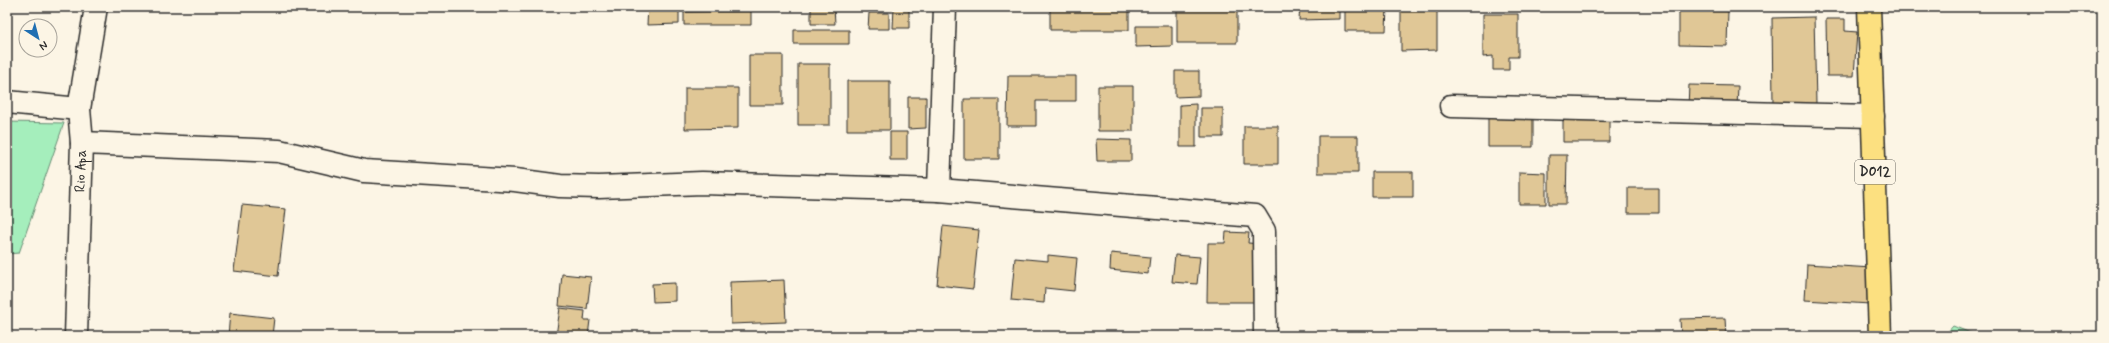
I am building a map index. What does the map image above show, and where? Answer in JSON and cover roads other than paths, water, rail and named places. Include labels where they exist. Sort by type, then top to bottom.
[{"type":"main road","name":"D012","points":[[1869,7],[1880,336]]},
{"type":"street","name":"Rio Apa","points":[[76,336],[82,143],[79,109],[96,7]]},
{"type":"street","points":[[939,190],[945,7]]},
{"type":"street","points":[[7,102],[79,109]]},
{"type":"street","points":[[1451,106],[1873,116]]},
{"type":"street","points":[[82,143],[280,151],[364,171],[516,180],[560,186],[598,187],[702,183],[939,190],[1255,216],[1264,231],[1265,336]]}]
